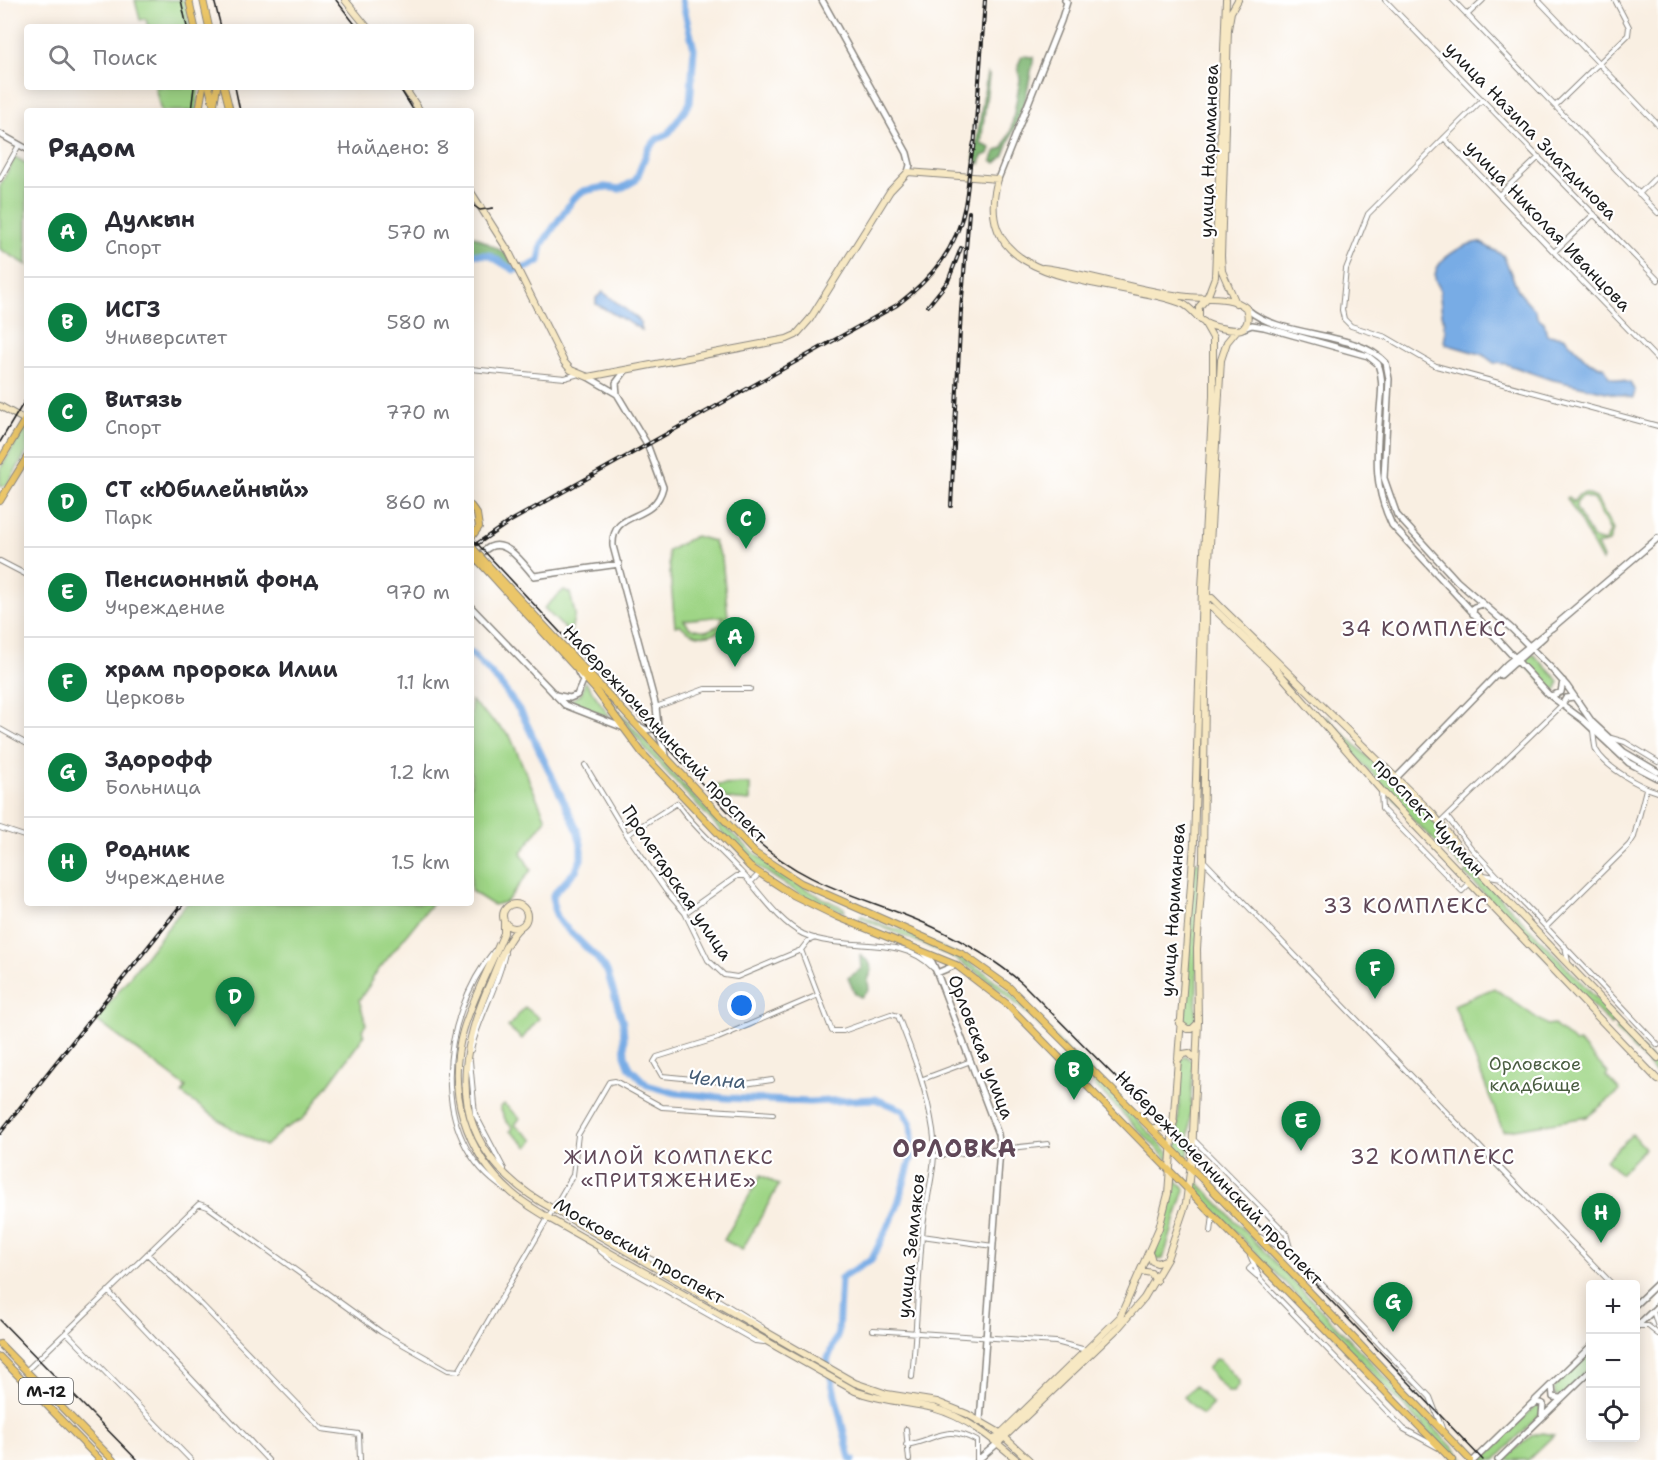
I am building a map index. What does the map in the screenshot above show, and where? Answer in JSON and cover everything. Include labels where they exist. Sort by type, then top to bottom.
[{"type":"main road","points":[[189,0],[194,24]]},
{"type":"main road","points":[[203,0],[208,24]]},
{"type":"main road","points":[[345,0],[365,24]]},
{"type":"main road","name":"улица Нариманова","points":[[1002,1435],[1119,1327],[1156,1281],[1167,1259],[1189,1189],[1198,1022],[1197,949],[1203,860],[1204,597],[1214,347],[1210,331],[1201,320],[1199,307],[1207,298],[1215,277],[1226,0]]},
{"type":"main road","name":"улица Нариманова","points":[[1236,303],[1222,272],[1221,232],[1228,29],[1238,0]]},
{"type":"main road","points":[[200,108],[203,90]]},
{"type":"main road","points":[[210,90],[214,108]]},
{"type":"main road","points":[[214,108],[217,90]]},
{"type":"main road","points":[[225,90],[229,108]]},
{"type":"main road","points":[[406,90],[418,108]]},
{"type":"main road","points":[[474,197],[509,252],[564,362],[571,370],[588,377],[751,347],[796,335],[810,319],[890,191],[908,172],[998,179],[993,210],[997,231],[1016,254],[1043,268],[1078,280],[1181,303],[1201,320],[1241,329],[1248,319],[1246,308],[1236,303],[1182,296],[1043,268]]},
{"type":"main road","name":"улица Нариманова","points":[[1204,597],[1221,360],[1227,342],[1241,329]]},
{"type":"main road","points":[[0,406],[24,417]]},
{"type":"main road","points":[[0,461],[24,421]]},
{"type":"main road","points":[[0,501],[24,462]]},
{"type":"main road","points":[[0,490],[10,486]]},
{"type":"main road","points":[[474,510],[479,527],[474,534]]},
{"type":"main road","name":"Набережночелнинский проспект","points":[[474,550],[485,566],[576,668],[643,754],[732,851],[759,874],[793,895],[838,917],[956,965],[1015,1011],[1451,1460]]},
{"type":"main road","name":"Набережночелнинский проспект","points":[[474,556],[755,853],[801,883],[942,944],[988,970],[1029,1006],[1151,1128],[1444,1434],[1472,1460]]},
{"type":"main road","name":"проспект Чулман","points":[[1204,597],[1221,607],[1366,751],[1397,777],[1440,823],[1481,874],[1658,1058]]},
{"type":"main road","name":"улица Нариманова","points":[[1002,1435],[1120,1317],[1150,1250],[1166,1205],[1173,1151],[1179,1022],[1204,680],[1206,625],[1204,606]]},
{"type":"main road","name":"проспект Чулман","points":[[1204,606],[1223,618],[1274,667],[1381,790],[1658,1080]]},
{"type":"main road","points":[[1206,625],[1214,617],[1223,618]]},
{"type":"main road","points":[[1323,723],[1324,715],[1331,715]]},
{"type":"main road","points":[[1457,869],[1467,871],[1470,862]]},
{"type":"main road","points":[[838,917],[846,914],[843,902]]},
{"type":"main road","points":[[512,903],[520,904],[528,914],[525,924],[520,927],[512,928],[504,921],[506,908],[512,903]]},
{"type":"main road","points":[[862,927],[856,919],[867,912]]},
{"type":"main road","name":"Московский проспект","points":[[504,921],[503,945],[471,1029],[464,1068],[467,1103],[475,1130],[492,1160],[508,1177],[554,1210],[876,1399],[946,1413],[996,1442],[1017,1460]]},
{"type":"main road","name":"Московский проспект","points":[[520,927],[503,945],[464,1028],[456,1064],[456,1083],[463,1119],[478,1152],[497,1179],[514,1196],[549,1218],[774,1340]]},
{"type":"main road","points":[[1179,1022],[1187,1029],[1192,1029],[1198,1022]]},
{"type":"main road","points":[[1613,1032],[1617,1023],[1624,1024]]},
{"type":"main road","points":[[1065,1061],[1077,1065],[1080,1059],[1075,1052]]},
{"type":"main road","points":[[1177,1061],[1183,1054],[1189,1053],[1196,1060]]},
{"type":"main road","points":[[1151,1128],[1166,1128],[1174,1121]]},
{"type":"main road","points":[[1185,1206],[1190,1201],[1200,1200]]},
{"type":"main road","points":[[1150,1250],[1152,1261],[1157,1263],[1167,1259]]},
{"type":"main road","points":[[1141,1271],[1151,1273],[1156,1281]]},
{"type":"main road","name":"М-12","points":[[0,1344],[113,1460]]},
{"type":"main road","name":"М-12","points":[[0,1357],[100,1460]]},
{"type":"main road","name":"Московский проспект","points":[[855,1387],[937,1402],[980,1421],[1002,1435],[1029,1460]]},
{"type":"main road","points":[[996,1442],[1002,1435]]},
{"type":"street","points":[[822,0],[909,159],[908,172]]},
{"type":"street","name":"улица Назипа Зиатдинова","points":[[1385,0],[1658,280]]},
{"type":"street","points":[[1453,0],[1658,213]]},
{"type":"street","points":[[1467,15],[1483,0]]},
{"type":"street","points":[[1538,0],[1658,125]]},
{"type":"street","points":[[1555,106],[1628,35],[1629,27],[1615,0]]},
{"type":"street","points":[[998,179],[1067,1]]},
{"type":"street","points":[[1482,100],[1385,194],[1368,214],[1349,257],[1342,310],[1348,325],[1386,337],[1436,366],[1658,426]]},
{"type":"street","points":[[0,134],[24,148]]},
{"type":"street","name":"улица Николая Иванцова","points":[[1444,137],[1658,360]]},
{"type":"street","points":[[0,178],[19,145]]},
{"type":"street","points":[[1499,195],[1539,157]]},
{"type":"street","points":[[1639,194],[1658,175]]},
{"type":"street","points":[[1554,252],[1594,214]]},
{"type":"street","points":[[1246,308],[1265,321],[1370,350],[1386,363],[1389,379],[1384,478],[1392,505],[1413,535],[1563,681],[1587,716],[1608,738],[1636,761],[1658,772]]},
{"type":"street","points":[[1241,329],[1252,325],[1264,327],[1368,356],[1378,364],[1382,381],[1376,479],[1381,501],[1400,534],[1548,694],[1629,763],[1658,778]]},
{"type":"street","points":[[474,369],[564,378],[579,374]]},
{"type":"street","points":[[617,394],[616,383],[625,372]]},
{"type":"street","points":[[588,377],[617,394],[640,430],[663,487],[659,499],[649,511],[618,525],[613,536],[618,564],[656,707],[658,735],[668,760]]},
{"type":"street","points":[[1397,777],[1496,678],[1658,538]]},
{"type":"street","points":[[474,561],[490,547],[497,546],[514,554],[534,576],[618,564]]},
{"type":"street","points":[[0,561],[24,573]]},
{"type":"street","points":[[1461,601],[1468,599],[1470,592]]},
{"type":"street","points":[[1473,614],[1474,607],[1483,604]]},
{"type":"street","points":[[474,610],[565,705],[624,728]]},
{"type":"street","points":[[554,695],[570,698],[577,694],[583,681],[576,668]]},
{"type":"street","points":[[1548,694],[1553,696],[1560,693],[1563,681]]},
{"type":"street","points":[[656,707],[705,689],[750,689]]},
{"type":"street","points":[[1440,823],[1562,705],[1566,698],[1574,697]]},
{"type":"street","points":[[633,722],[646,730],[652,729],[657,716]]},
{"type":"street","points":[[0,729],[24,742]]},
{"type":"street","points":[[1593,730],[1596,749],[1624,775],[1646,789],[1658,792]]},
{"type":"street","points":[[1608,738],[1626,742],[1658,762]]},
{"type":"street","name":"Пролетарская улица","points":[[585,765],[627,835],[666,891],[685,913],[708,960],[728,976],[737,977],[801,950]]},
{"type":"street","points":[[1546,927],[1629,845],[1634,837],[1646,789]]},
{"type":"street","points":[[1381,790],[1382,809],[1462,891],[1470,883]]},
{"type":"street","name":"Орловская улица","points":[[627,835],[677,802],[698,829],[792,928],[816,938],[903,950],[925,959],[937,973],[972,1061],[998,1134],[1000,1149],[980,1421]]},
{"type":"street","points":[[1447,817],[1472,849],[1658,1045]]},
{"type":"street","points":[[0,828],[24,836]]},
{"type":"street","points":[[1193,852],[1608,1280]]},
{"type":"street","points":[[750,883],[759,874]]},
{"type":"street","points":[[1481,874],[1502,878]]},
{"type":"street","points":[[685,913],[737,876],[745,876]]},
{"type":"street","points":[[772,1080],[744,1084],[665,1076],[658,1072],[654,1062],[657,1057],[718,1038],[818,995],[801,950],[808,941],[816,938]]},
{"type":"street","points":[[1565,946],[1569,966]]},
{"type":"street","points":[[918,948],[932,962],[937,973],[956,965]]},
{"type":"street","name":"улица Земляков","points":[[818,995],[832,1031],[843,1031],[891,1014],[898,1016],[923,1079],[933,1131],[935,1156],[927,1189],[922,1236],[912,1377]]},
{"type":"street","points":[[1637,1037],[1653,1040]]},
{"type":"street","points":[[923,1079],[972,1061]]},
{"type":"street","points":[[26,1371],[196,1205],[208,1207],[381,1332],[448,1370],[457,1372],[462,1369],[574,1174],[578,1135],[609,1082],[615,1082],[659,1106],[773,1114]]},
{"type":"street","points":[[1193,1139],[1286,1233],[1292,1253]]},
{"type":"street","points":[[935,1156],[1048,1144]]},
{"type":"street","points":[[1211,1232],[1213,1214]]},
{"type":"street","points":[[1252,1233],[1292,1253],[1430,1397],[1444,1434]]},
{"type":"street","points":[[922,1236],[994,1247]]},
{"type":"street","points":[[1247,1249],[1260,1279],[1404,1429],[1440,1448]]},
{"type":"street","points":[[147,1254],[202,1305],[322,1429],[359,1434],[360,1460]]},
{"type":"street","points":[[1640,1299],[1658,1282]]},
{"type":"street","points":[[108,1292],[268,1460]]},
{"type":"street","points":[[1640,1323],[1658,1306]]},
{"type":"street","points":[[1653,1311],[1658,1327]]},
{"type":"street","points":[[1640,1327],[1648,1326],[1658,1334]]},
{"type":"street","points":[[873,1329],[987,1339],[1056,1342],[1086,1350]]},
{"type":"street","points":[[66,1332],[191,1460]]},
{"type":"street","points":[[1472,1460],[1586,1351]]},
{"type":"street","points":[[1498,1460],[1586,1375]]},
{"type":"street","points":[[1552,1383],[1553,1396],[1563,1397]]},
{"type":"street","points":[[1530,1406],[1537,1402],[1544,1408],[1535,1424]]},
{"type":"street","points":[[906,1429],[909,1460]]},
{"type":"street","points":[[906,1445],[941,1433],[963,1433],[976,1441],[977,1460]]},
{"type":"street","points":[[977,1460],[996,1442]]},
{"type":"street","points":[[1460,1450],[1472,1455],[1483,1451]]},
{"type":"green space","points":[[135,0],[184,0],[189,24],[147,24],[146,19],[140,20]]},
{"type":"green space","points":[[1022,56],[1034,57],[1025,102],[1003,157],[996,163],[992,160],[995,152],[1003,148],[1011,130],[1020,80],[1018,65]]},
{"type":"green space","points":[[987,73],[989,75],[981,144],[991,148],[989,154],[982,156],[980,164],[974,159]]},
{"type":"green space","points":[[156,90],[199,90],[196,108],[160,108]]},
{"type":"green space","points":[[15,157],[24,162],[24,263],[0,249],[0,186]]},
{"type":"green space","points":[[474,236],[505,253],[513,262],[512,266],[490,253],[474,252]]},
{"type":"green space","points":[[24,429],[24,457],[7,485],[0,487],[0,469]]},
{"type":"green space","points":[[1585,493],[1596,498],[1613,530],[1609,542],[1597,545],[1603,558],[1602,561],[1567,498],[1569,497],[1573,502],[1579,495]],"holes":[[[1583,496],[1594,500],[1610,531],[1605,542],[1593,539],[1576,508],[1577,501]]]},
{"type":"green space","points":[[695,536],[713,541],[722,559],[728,616],[718,632],[698,635],[680,625],[675,626],[668,551]],"holes":[[[723,616],[720,625],[706,631],[690,628],[684,620]]]},
{"type":"green space","points":[[564,590],[570,593],[575,614],[570,634],[544,608]]},
{"type":"green space","points":[[1532,653],[1559,681],[1557,690],[1551,689],[1522,662]]},
{"type":"green space","points":[[585,681],[611,718],[564,700],[571,700],[581,694]]},
{"type":"green space","points":[[600,689],[682,783],[741,841],[773,867],[807,890],[844,908],[845,912],[808,899],[749,861],[647,751]]},
{"type":"green space","points":[[474,704],[510,736],[546,819],[521,853],[531,870],[506,902],[493,905],[474,893]]},
{"type":"green space","points":[[1326,717],[1433,819],[1467,863],[1466,867],[1462,867],[1415,822],[1326,722]]},
{"type":"green space","points":[[750,784],[750,801],[727,799],[714,785]]},
{"type":"green space","points":[[1197,861],[1200,863],[1196,1021],[1193,1027],[1186,1026],[1184,1023],[1194,864]]},
{"type":"green space","points":[[1471,867],[1617,1020],[1611,1025],[1465,874]]},
{"type":"green space","points":[[185,906],[430,906],[372,978],[373,980],[359,1000],[366,1024],[362,1030],[364,1036],[303,1119],[284,1129],[265,1146],[235,1131],[182,1094],[186,1087],[96,1020]]},
{"type":"green space","points":[[861,915],[893,929],[903,930],[956,954],[983,971],[1016,997],[1077,1060],[1074,1061],[1021,1008],[977,973],[937,950],[860,918]]},
{"type":"green space","points":[[860,955],[869,962],[872,970],[868,980],[869,990],[861,997],[855,994],[848,978],[861,969]]},
{"type":"green space","name":"Орловское кладбище","points":[[1494,988],[1547,1025],[1553,1024],[1575,1043],[1579,1042],[1608,1073],[1606,1076],[1620,1091],[1587,1117],[1503,1131],[1454,1005]]},
{"type":"green space","points":[[525,1007],[539,1018],[522,1039],[508,1027]]},
{"type":"green space","points":[[1618,1025],[1621,1025],[1645,1053],[1658,1064],[1658,1075],[1616,1030]]},
{"type":"green space","points":[[1186,1056],[1193,1062],[1188,1160],[1177,1150],[1181,1059]]},
{"type":"green space","points":[[1082,1062],[1169,1153],[1169,1161],[1089,1079],[1079,1065]]},
{"type":"green space","points":[[504,1104],[520,1118],[515,1125],[534,1140],[528,1147],[510,1131],[513,1128],[506,1121],[500,1108]]},
{"type":"green space","points":[[1632,1134],[1645,1148],[1620,1174],[1606,1160]]},
{"type":"green space","points":[[761,1175],[779,1185],[742,1250],[724,1240]]},
{"type":"green space","points":[[1175,1179],[1185,1189],[1163,1259],[1155,1260],[1152,1255],[1165,1222]]},
{"type":"green space","points":[[1195,1179],[1465,1460],[1456,1460],[1202,1197],[1193,1187]]},
{"type":"green space","points":[[1586,1354],[1586,1372],[1561,1396],[1555,1395],[1554,1388]]},
{"type":"green space","points":[[1215,1359],[1220,1360],[1239,1381],[1239,1385],[1233,1392],[1228,1392],[1207,1369]]},
{"type":"green space","points":[[1195,1386],[1213,1404],[1202,1415],[1184,1397]]},
{"type":"green space","points":[[1537,1405],[1541,1407],[1541,1413],[1495,1460],[1478,1460]]},
{"type":"green space","points":[[1543,1433],[1554,1435],[1528,1460],[1503,1460],[1531,1436]]},
{"type":"water","points":[[1479,242],[1503,255],[1519,292],[1536,311],[1537,317],[1544,322],[1547,335],[1564,337],[1589,362],[1605,368],[1609,377],[1630,383],[1635,391],[1633,398],[1549,379],[1506,364],[1494,363],[1483,355],[1445,344],[1440,289],[1435,280],[1436,271],[1451,254]]},
{"type":"water","points":[[603,292],[639,320],[642,330],[596,304],[596,298]]},
{"type":"waterway","name":"Челна","points":[[474,254],[489,255],[514,270],[528,267],[539,261],[542,244],[574,198],[583,191],[605,187],[620,189],[636,180],[648,149],[657,139],[668,134],[690,103],[694,49],[682,0]]},
{"type":"waterway","name":"Челна","points":[[474,656],[499,682],[522,714],[577,829],[581,844],[581,859],[576,870],[553,895],[554,909],[559,921],[607,971],[623,1023],[625,1055],[630,1068],[647,1085],[675,1093],[809,1102],[875,1099],[903,1110],[911,1124],[913,1152],[897,1207],[872,1259],[841,1278],[838,1333],[827,1361],[850,1458],[853,1460]]},
{"type":"tram line","points":[[181,0],[186,24]]},
{"type":"tram line","points":[[214,0],[220,24]]},
{"type":"tram line","points":[[336,0],[355,24]]},
{"type":"tram line","points":[[191,108],[194,90]]},
{"type":"tram line","points":[[236,90],[239,108]]},
{"type":"tram line","points":[[401,90],[412,108]]},
{"type":"tram line","points":[[474,206],[480,210],[493,208]]},
{"type":"tram line","points":[[0,442],[24,402]]},
{"type":"tram line","points":[[474,540],[750,835],[772,853],[815,880],[945,933],[990,959],[1022,983],[1166,1128],[1483,1460]]},
{"type":"tram line","points":[[0,1320],[137,1460]]},
{"type":"railway","points":[[974,149],[985,0]]},
{"type":"railway","points":[[474,546],[509,522],[897,305],[931,274],[956,236],[965,205],[974,142]]},
{"type":"railway","points":[[951,506],[961,310],[969,212]]},
{"type":"railway","points":[[928,306],[948,281],[961,248]]},
{"type":"railway","points":[[0,1133],[181,906]]},
{"type":"place","name":"Витязь","points":[[746,549]]},
{"type":"place","name":"Дулкын","points":[[735,667]]},
{"type":"place","name":"храм пророка Илии","points":[[1375,999]]},
{"type":"place","name":"СТ «Юбилейный»","points":[[235,1027]]},
{"type":"place","name":"ИСГЗ","points":[[1074,1100]]},
{"type":"place","name":"Пенсионный фонд","points":[[1301,1151]]},
{"type":"place","name":"Родник","points":[[1601,1243]]},
{"type":"place","name":"Здорофф","points":[[1393,1332]]},
{"type":"district","name":"34 КОМПЛЕКС","points":[[1424,629]]},
{"type":"district","name":"33 КОМПЛЕКС","points":[[1406,906]]},
{"type":"district","name":"ОРЛОВКА","points":[[955,1149]]},
{"type":"district","name":"32 КОМПЛЕКС","points":[[1433,1157]]},
{"type":"district","name":"ЖИЛОЙ КОМПЛЕКС «ПРИТЯЖЕНИЕ»","points":[[669,1168]]}]
